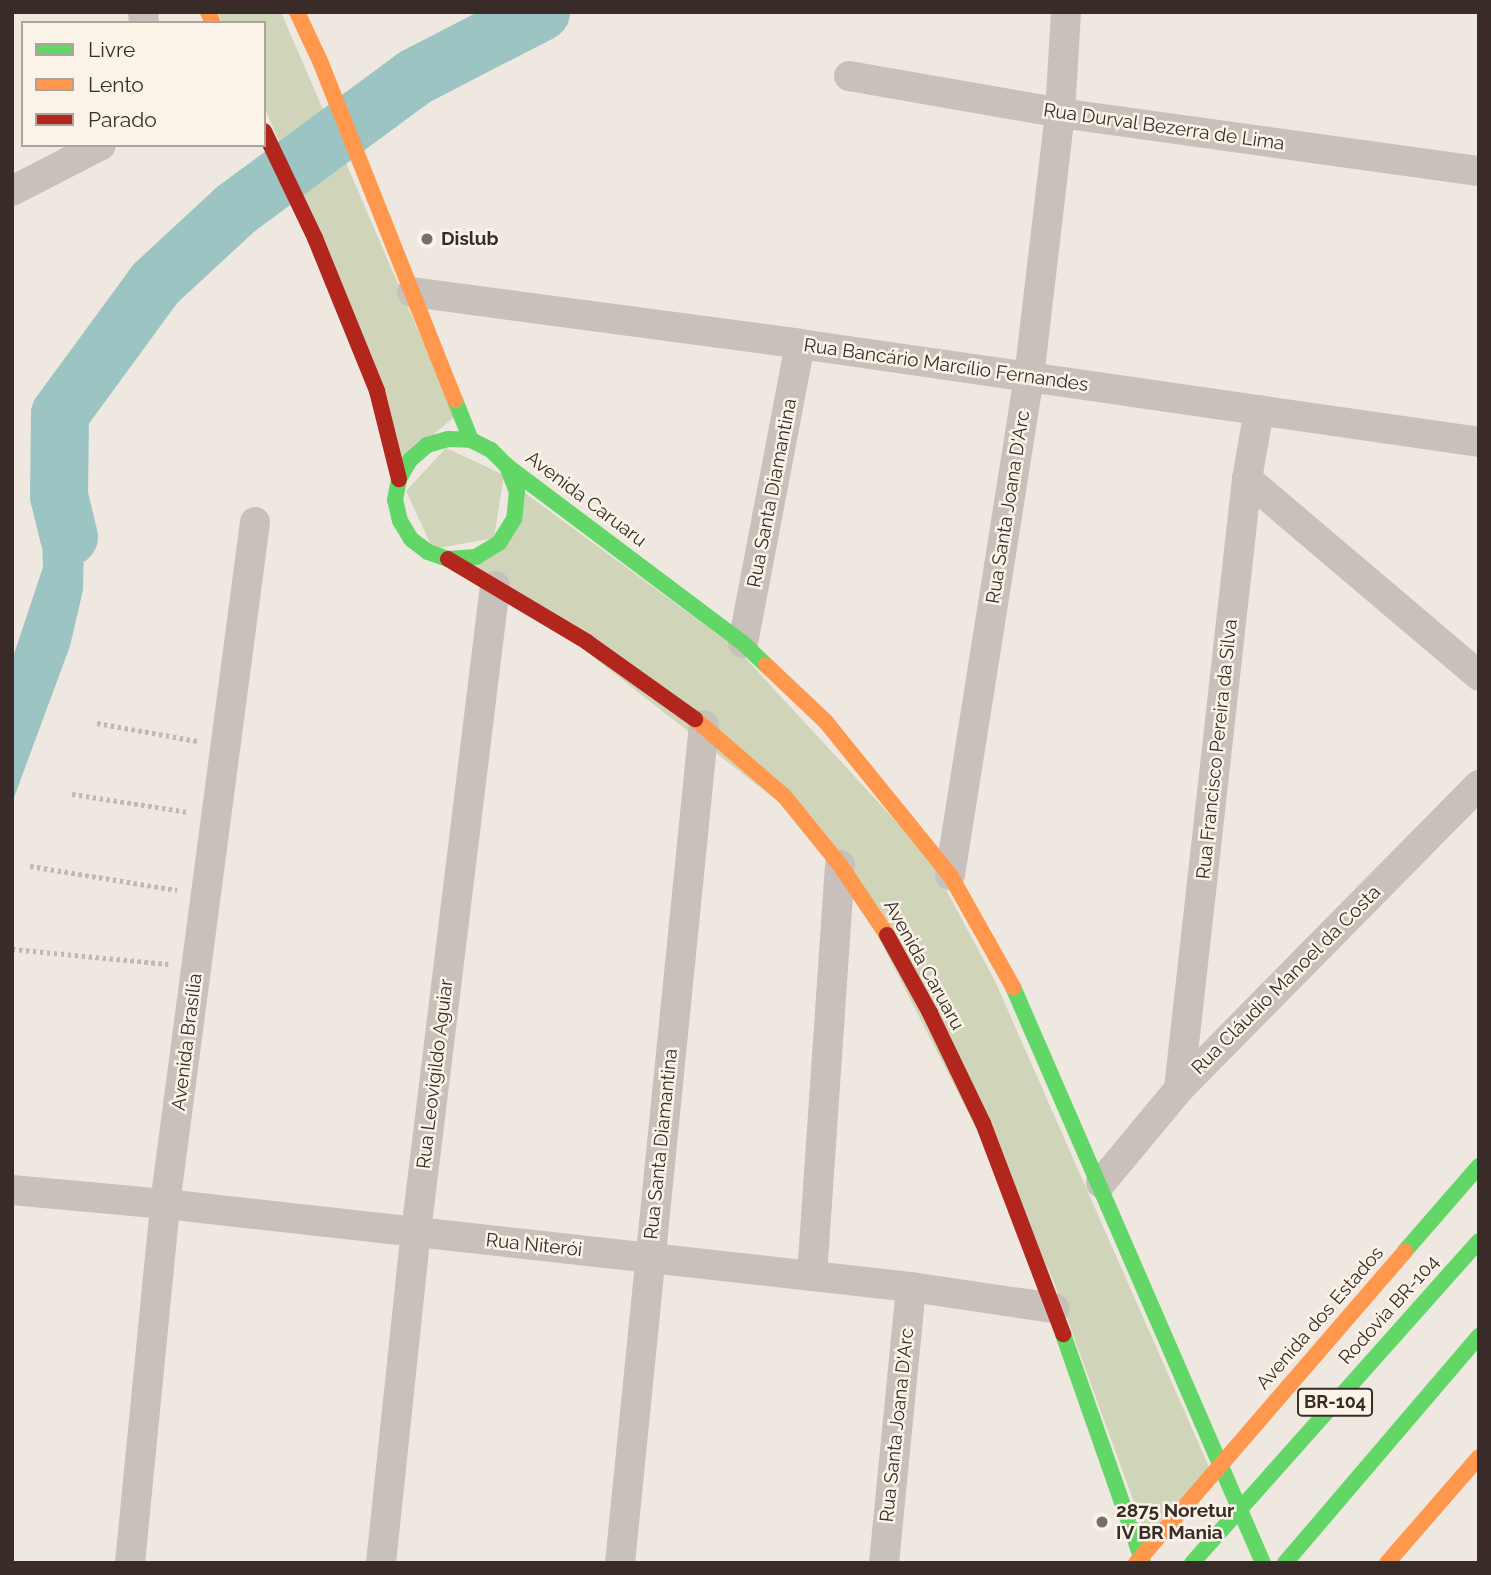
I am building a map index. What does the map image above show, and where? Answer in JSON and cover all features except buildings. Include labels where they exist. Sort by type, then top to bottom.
[{"type":"main road","points":[[297,12],[380,208],[471,440],[449,439],[427,445],[410,460],[399,479]]},
{"type":"main road","name":"Avenida Caruaru","points":[[266,135],[315,238],[377,391],[399,479],[396,500],[400,521],[411,539],[428,552],[448,559],[587,642],[705,725],[785,797],[840,865],[881,925],[930,1013],[983,1123],[1054,1308],[1139,1561]]},
{"type":"main road","name":"Avenida Caruaru","points":[[471,440],[491,450],[507,466],[743,643],[827,722],[950,875],[1020,1000],[1263,1563]]},
{"type":"main road","name":"Avenida Caruaru","points":[[448,559],[476,557],[499,543],[514,519],[517,492],[507,466]]},
{"type":"main road","name":"Avenida dos Estados","points":[[1139,1561],[1479,1166]]},
{"type":"main road","name":"Rodovia BR-104","points":[[1192,1563],[1479,1241]]},
{"type":"main road","name":"BR-104","points":[[1285,1563],[1479,1336]]},
{"type":"main road","points":[[1387,1563],[1479,1457]]},
{"type":"street","name":"Rua Santa Joana D'Arc","points":[[950,875],[1029,377],[1060,113],[1066,12]]},
{"type":"street","name":"Rua Durval Bezerra de Lima","points":[[849,76],[1060,113],[1479,170]]},
{"type":"street","points":[[12,191],[97,147]]},
{"type":"street","name":"Rua Bancário Marcílio Fernandes","points":[[412,292],[800,344],[1479,442]]},
{"type":"street","name":"Rua Santa Diamantina","points":[[743,643],[800,344]]},
{"type":"street","name":"Rua Francisco Pereira da Silva","points":[[1179,1089],[1247,479],[1259,410]]},
{"type":"street","points":[[1247,479],[1479,676]]},
{"type":"street","name":"Avenida Brasília","points":[[130,1563],[165,1204],[255,522]]},
{"type":"street","name":"Rua Leovigildo Aguiar","points":[[381,1563],[416,1232],[495,586]]},
{"type":"street","name":"Rua Santa Diamantina","points":[[620,1563],[705,725]]},
{"type":"street","name":"Rua Cláudio Manoel da Costa","points":[[1101,1183],[1179,1089],[1479,785]]},
{"type":"street","points":[[812,1276],[840,865]]},
{"type":"street","name":"Rua Niterói","points":[[12,1190],[165,1204],[911,1287],[1054,1308]]},
{"type":"street","name":"Rua Santa Joana D'Arc","points":[[884,1563],[911,1287]]},
{"type":"path","points":[[97,723],[226,746]]},
{"type":"path","points":[[72,794],[216,817]]},
{"type":"path","points":[[30,866],[206,895]]},
{"type":"path","points":[[12,949],[196,967]]},
{"type":"green space","points":[[217,12],[281,12],[455,416],[402,462],[378,374],[266,111],[266,21],[222,21]]},
{"type":"green space","points":[[446,448],[504,475],[494,538],[433,549],[406,491]]},
{"type":"green space","points":[[525,493],[736,648],[928,856],[995,981],[1209,1467],[1147,1538],[1052,1277],[830,842],[474,564]]},
{"type":"water","points":[[39,459],[80,459],[85,492],[83,590],[70,646],[12,803],[12,660],[43,567]]},
{"type":"waterway","points":[[69,537],[59,496],[60,414],[155,284],[236,209],[415,77],[541,12]]},
{"type":"traffic: fast","points":[[455,400],[471,440],[491,450],[507,466],[517,492],[514,519],[499,543],[476,557],[448,559],[428,552],[411,539],[400,521],[395,500],[399,479],[410,460],[427,445],[448,439],[471,440]]},
{"type":"traffic: fast","points":[[507,466],[743,643],[766,665]]},
{"type":"traffic: fast","points":[[1013,987],[1263,1563]]},
{"type":"traffic: fast","points":[[1405,1251],[1479,1166]]},
{"type":"traffic: fast","points":[[1192,1563],[1479,1241]]},
{"type":"traffic: fast","points":[[1063,1334],[1143,1563]]},
{"type":"traffic: fast","points":[[1285,1563],[1479,1336]]},
{"type":"traffic: slow","points":[[208,12],[212,21]]},
{"type":"traffic: slow","points":[[297,12],[320,61],[455,400]]},
{"type":"traffic: slow","points":[[766,665],[826,722],[950,875],[1013,987]]},
{"type":"traffic: slow","points":[[695,719],[785,797],[840,865],[887,935]]},
{"type":"traffic: slow","points":[[1136,1563],[1405,1251]]},
{"type":"traffic: slow","points":[[1387,1563],[1479,1457]]},
{"type":"traffic: jam","points":[[266,135],[315,238],[377,391],[399,479]]},
{"type":"traffic: jam","points":[[448,559],[587,642],[695,719]]},
{"type":"traffic: jam","points":[[887,935],[930,1013],[983,1123],[1063,1334]]},
{"type":"place","name":"Dislub","points":[[427,239]]},
{"type":"place","name":"2875 Noretur IV BR Mania","points":[[1102,1522]]}]
